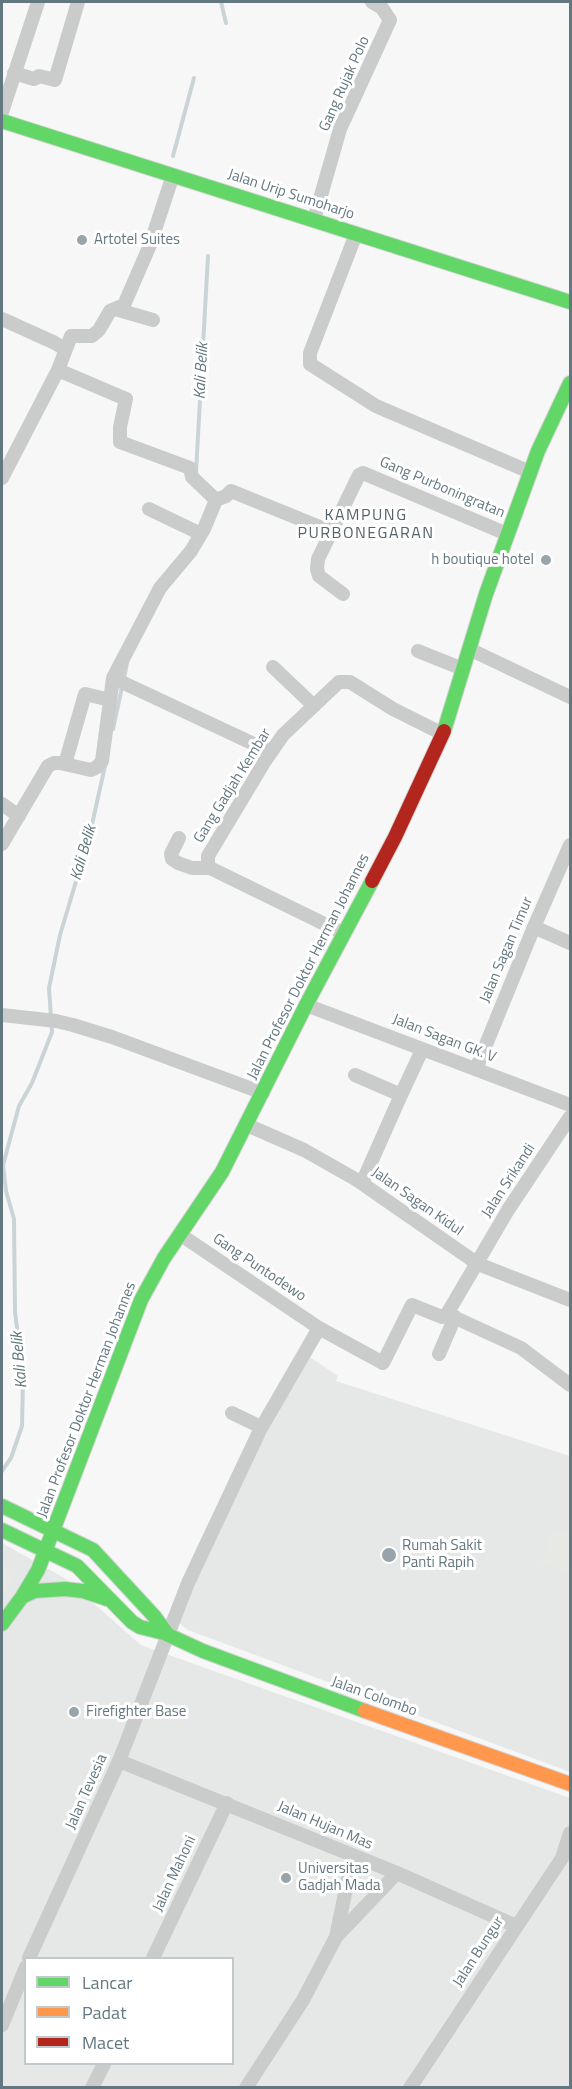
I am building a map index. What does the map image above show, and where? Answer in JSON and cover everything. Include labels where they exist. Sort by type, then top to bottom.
[{"type":"main road","name":"Jalan Urip Sumoharjo","points":[[2,121],[570,302]]},
{"type":"main road","name":"Jalan Profesor Doktor Herman Johannes","points":[[2,1624],[38,1570],[141,1300],[155,1272],[222,1172],[343,933],[395,837],[443,734],[507,534],[530,472],[570,383]]},
{"type":"main road","name":"Jalan Colombo","points":[[2,1506],[84,1544],[97,1553],[154,1616],[168,1635]]},
{"type":"main road","name":"Jalan Colombo","points":[[2,1530],[81,1570],[136,1625],[168,1635],[188,1645],[478,1753],[570,1784]]},
{"type":"main road","points":[[22,1596],[35,1591],[65,1589],[92,1593],[113,1602]]},
{"type":"street","points":[[2,112],[38,2]]},
{"type":"street","points":[[14,73],[34,79],[39,76],[55,80],[78,2]]},
{"type":"street","name":"Gang Rujak Polo","points":[[314,220],[340,129],[390,20],[379,3]]},
{"type":"street","points":[[2,478],[57,370],[71,336],[92,336],[99,330],[110,311],[124,305],[150,245],[172,175]]},
{"type":"street","points":[[356,234],[310,352],[310,364],[376,406],[530,472]]},
{"type":"street","points":[[115,309],[153,320]]},
{"type":"street","points":[[2,319],[65,349]]},
{"type":"street","points":[[57,370],[126,399],[120,427],[120,442],[190,468],[192,477],[220,498]]},
{"type":"street","name":"Gang Purboningratan","points":[[332,532],[359,475],[363,473],[507,534]]},
{"type":"street","points":[[2,844],[48,766],[54,763],[65,764],[91,770],[98,767],[102,761],[110,700],[118,680],[160,588],[191,551],[220,498],[231,491],[332,532],[318,559],[317,569],[319,576],[344,594]]},
{"type":"street","points":[[149,509],[201,534]]},
{"type":"street","points":[[469,649],[570,697]]},
{"type":"street","points":[[418,651],[463,669]]},
{"type":"street","points":[[273,667],[314,706]]},
{"type":"street","points":[[118,680],[271,752]]},
{"type":"street","name":"Gang Gadjah Kembar","points":[[210,868],[208,856],[271,752],[283,735],[339,682],[346,681],[393,709],[443,734]]},
{"type":"street","points":[[65,764],[85,694],[110,700]]},
{"type":"street","points":[[2,804],[19,816]]},
{"type":"street","points":[[179,838],[171,854],[172,859],[192,868],[210,868],[343,933]]},
{"type":"street","name":"Jalan Sagan Timur","points":[[476,1069],[570,845]]},
{"type":"street","points":[[534,927],[570,943]]},
{"type":"street","name":"Jalan Sagan GK. V","points":[[306,1005],[570,1105]]},
{"type":"street","points":[[2,1015],[51,1020],[112,1037],[262,1092]]},
{"type":"street","points":[[362,1183],[422,1050]]},
{"type":"street","points":[[355,1074],[401,1095]]},
{"type":"street","name":"Jalan Srikandi","points":[[439,1354],[451,1316],[478,1264],[508,1210],[570,1117]]},
{"type":"street","name":"Jalan Sagan Kidul","points":[[247,1125],[320,1158],[362,1183],[478,1264],[570,1300]]},
{"type":"street","name":"Gang Puntodewo","points":[[181,1235],[319,1328],[383,1363],[412,1305],[442,1317],[451,1316]]},
{"type":"street","points":[[451,1316],[521,1348],[570,1385]]},
{"type":"street","name":"Jalan Tevesia","points":[[30,1957],[119,1761],[188,1583],[261,1427],[319,1328]]},
{"type":"street","points":[[232,1413],[261,1427]]},
{"type":"street","name":"Jalan Hujan Mas","points":[[119,1761],[397,1873],[516,1926]]},
{"type":"street","name":"Jalan Mahoni","points":[[154,1957],[227,1803]]},
{"type":"street","name":"Jalan Bungur","points":[[410,2088],[562,1858],[570,1833]]},
{"type":"street","points":[[336,1937],[352,1855]]},
{"type":"street","points":[[246,2088],[303,2000],[336,1937],[397,1873]]},
{"type":"street","points":[[2,2025],[24,1972]]},
{"type":"street","points":[[92,2088],[104,2065]]},
{"type":"shaded area","name":"Rumah Sakit Panti Rapih","points":[[304,1353],[338,1376],[336,1381],[570,1456],[570,1772],[188,1630],[178,1622],[236,1488]]},
{"type":"shaded area","points":[[553,1529],[570,1534],[570,1572],[542,1563]]},
{"type":"shaded area","name":"Universitas Gadjah Mada","points":[[2,1543],[66,1579],[141,1645],[570,1798],[570,2087],[2,2087]]},
{"type":"shaded area","points":[[2,1558],[12,1578],[2,1598]]},
{"type":"waterway","name":"Kali Belik","points":[[221,2],[226,23]]},
{"type":"waterway","name":"Kali Belik","points":[[173,156],[194,78]]},
{"type":"waterway","name":"Kali Belik","points":[[196,472],[208,256]]},
{"type":"waterway","name":"Kali Belik","points":[[124,679],[127,663]]},
{"type":"waterway","name":"Kali Belik","points":[[113,729],[122,687]]},
{"type":"waterway","name":"Kali Belik","points":[[2,1471],[11,1458],[22,1426],[23,1380],[15,1311],[14,1219],[6,1191],[3,1165],[19,1106],[32,1083],[52,1032],[49,988],[60,935],[89,838],[105,766]]},
{"type":"traffic: fast","points":[[2,121],[570,302]]},
{"type":"traffic: fast","points":[[444,731],[486,594],[538,451],[570,383]]},
{"type":"traffic: fast","points":[[2,1624],[38,1570],[141,1300],[164,1258],[222,1172],[306,1005],[372,881]]},
{"type":"traffic: fast","points":[[2,1506],[93,1550],[154,1616],[168,1635]]},
{"type":"traffic: fast","points":[[2,1530],[77,1566],[132,1622],[140,1627],[164,1633],[203,1651],[365,1711]]},
{"type":"traffic: fast","points":[[22,1597],[35,1591],[65,1589],[83,1591],[107,1599]]},
{"type":"traffic: slow","points":[[365,1711],[570,1784]]},
{"type":"traffic: jam","points":[[372,881],[444,731]]},
{"type":"place","name":"Artotel Suites","points":[[82,240]]},
{"type":"place","name":"h boutique hotel","points":[[546,560]]},
{"type":"place","name":"Rumah Sakit Panti Rapih","points":[[389,1555]]},
{"type":"place","name":"Firefighter Base","points":[[74,1712]]},
{"type":"place","name":"Universitas Gadjah Mada","points":[[286,1878]]},
{"type":"district","name":"KAMPUNG PURBONEGARAN","points":[[366,525]]}]
